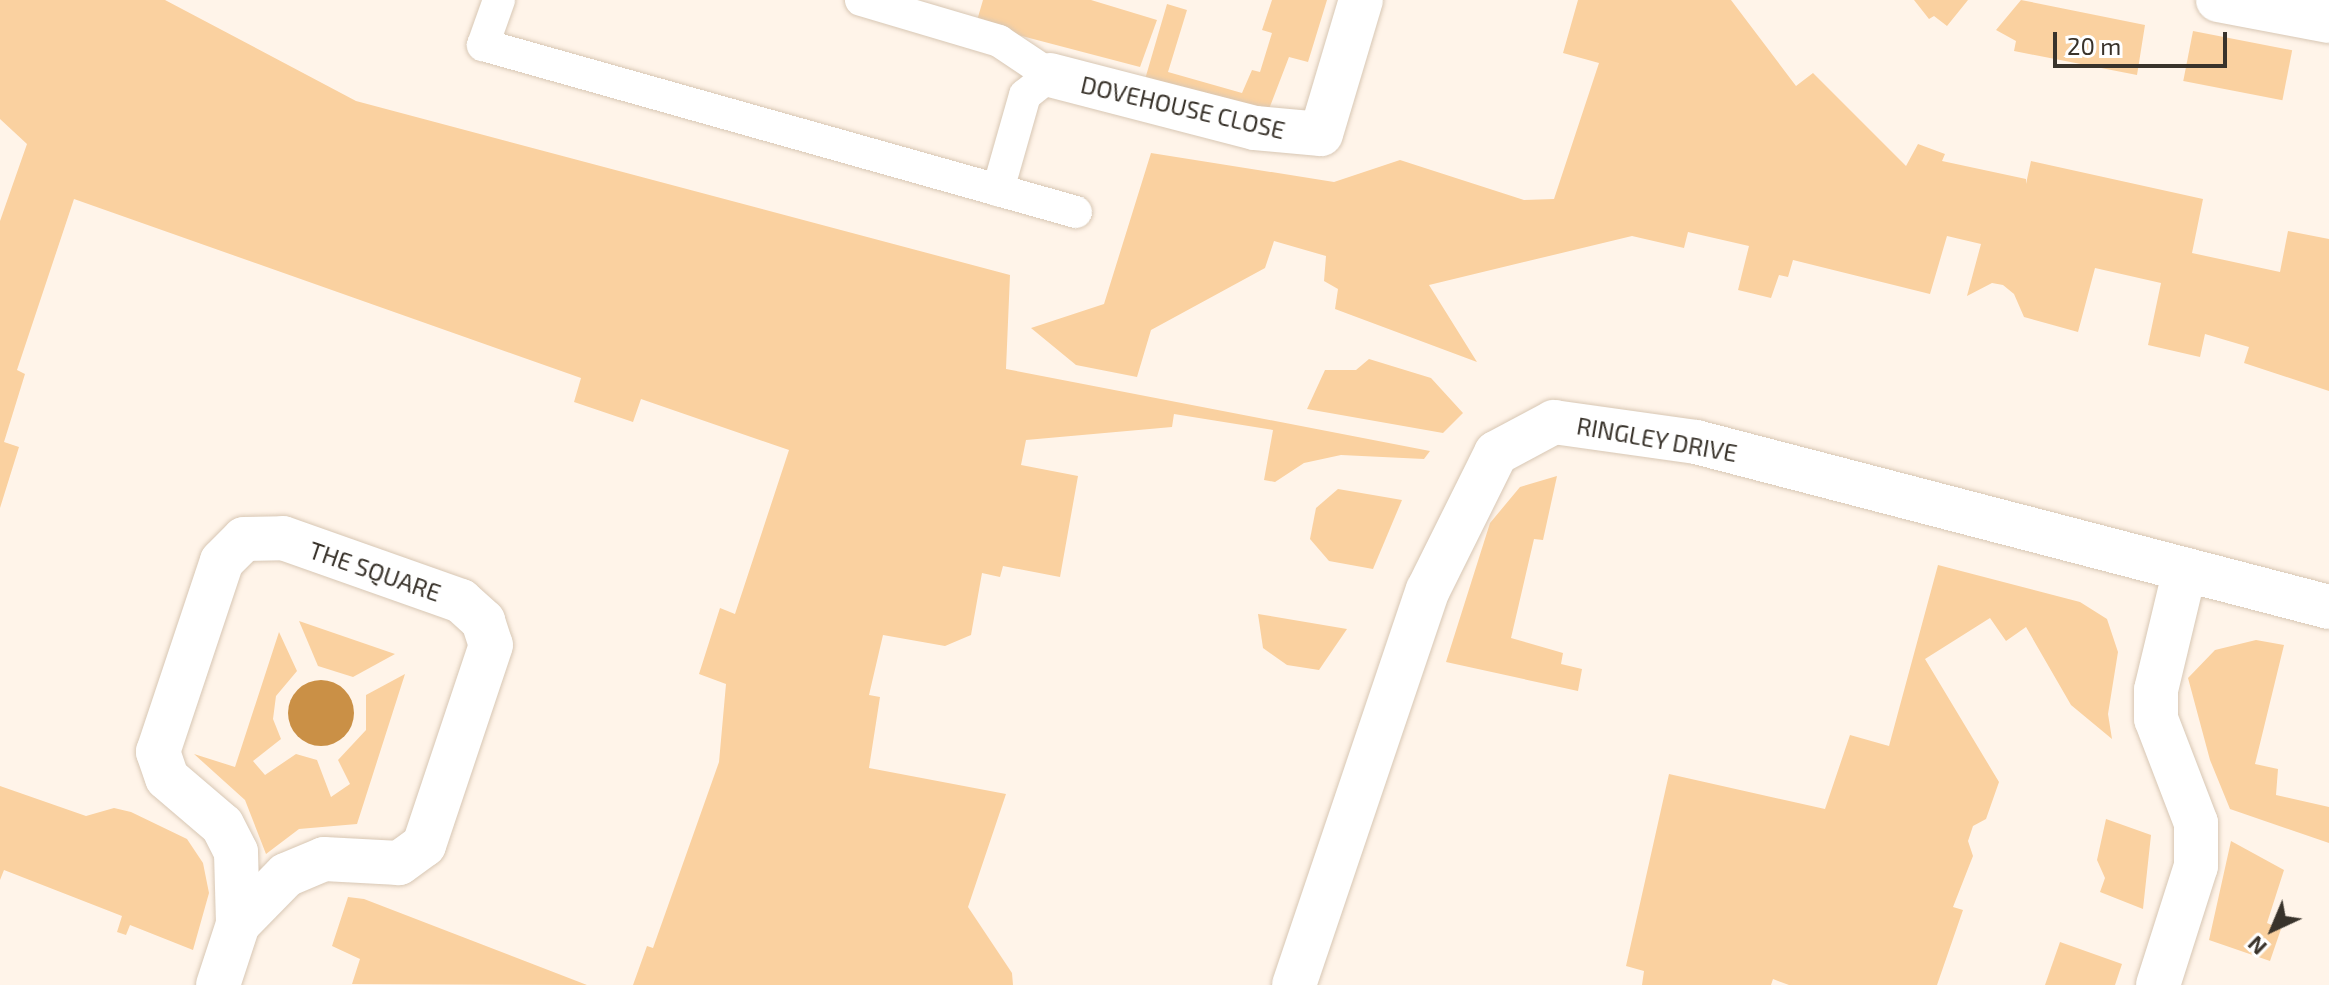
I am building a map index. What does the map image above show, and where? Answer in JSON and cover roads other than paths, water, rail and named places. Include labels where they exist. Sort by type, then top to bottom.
[{"type":"street","name":"DOVEHOUSE CLOSE","points":[[1050,75],[1255,128],[1321,134],[1361,0]]},
{"type":"street","points":[[2239,2],[2329,21]]},
{"type":"street","name":"RINGLEY DRIVE","points":[[1294,985],[1428,590],[1496,453],[1554,422],[1696,442],[2329,607]]},
{"type":"street","name":"THE SQUARE","points":[[218,985],[238,924],[236,852],[222,825],[167,778],[158,752],[222,561],[244,539],[283,538],[461,601],[483,621],[491,645],[424,845],[399,863],[324,859],[299,870],[238,924]]},
{"type":"street","points":[[2158,985],[2196,866],[2196,823],[2156,719],[2156,690],[2185,569]]},
{"type":"lane","points":[[499,0],[483,45],[1076,212]]},
{"type":"lane","points":[[861,0],[999,41],[1050,75],[1025,95],[998,190]]}]
